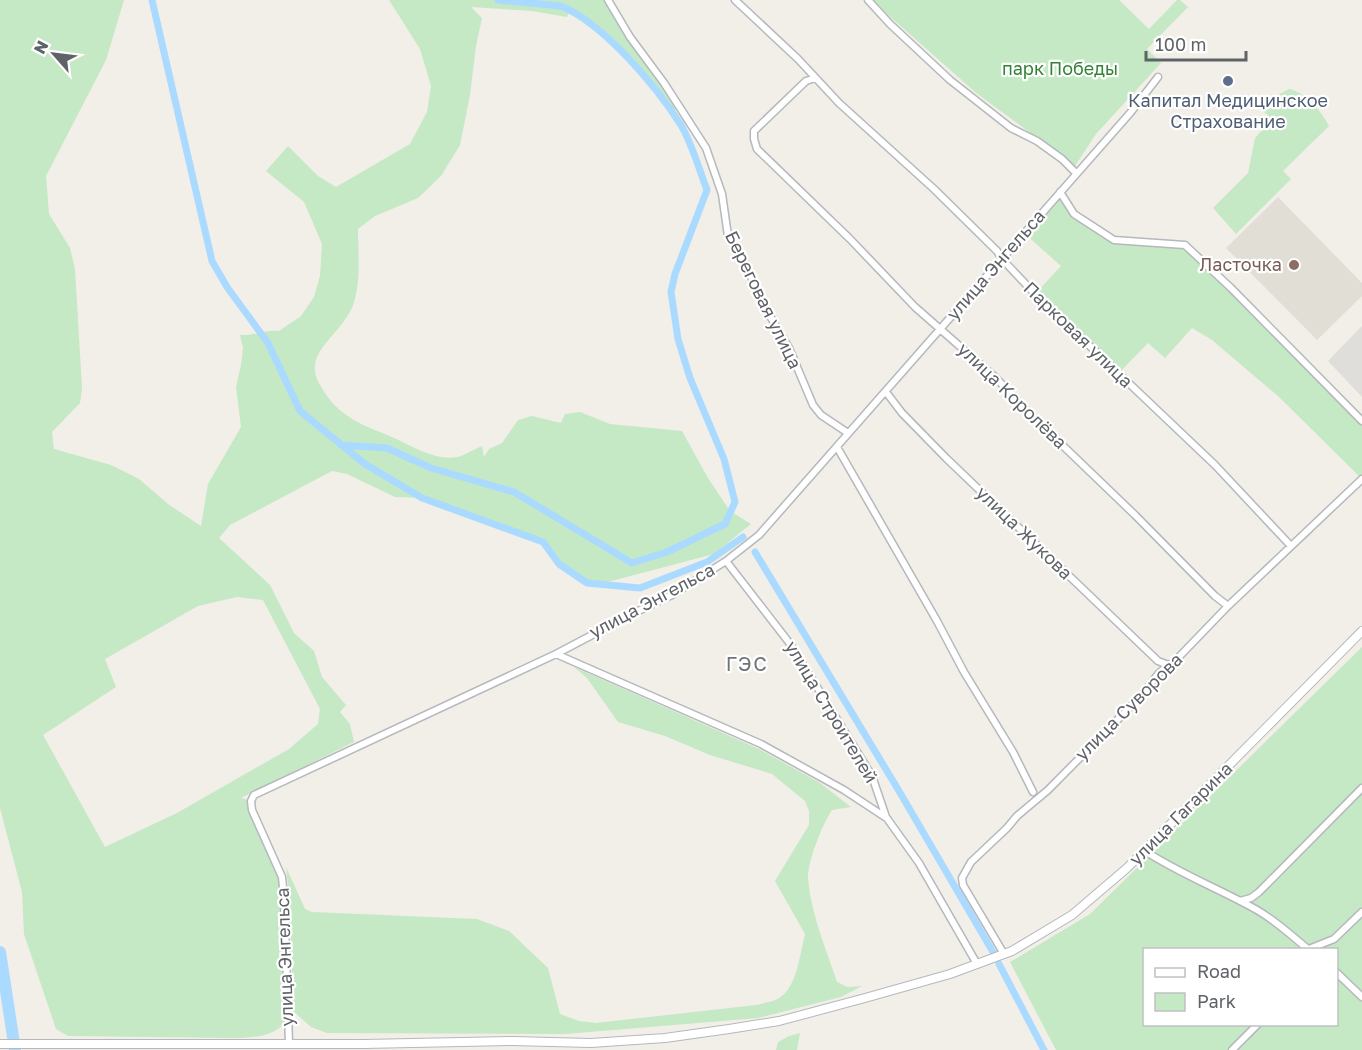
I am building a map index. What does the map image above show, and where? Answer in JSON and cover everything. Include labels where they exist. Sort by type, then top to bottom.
[{"type":"street","name":"Береговая улица","points":[[608,0],[630,37],[664,83],[706,148],[722,194],[728,236],[741,255],[767,311],[789,348],[813,405],[821,415],[848,433]]},
{"type":"street","name":"Парковая улица","points":[[735,0],[839,103],[989,243],[1002,259],[1134,390],[1215,465],[1290,545]]},
{"type":"street","points":[[868,0],[890,24],[950,80],[1011,128],[1037,141],[1076,173]]},
{"type":"street","points":[[807,69],[806,81],[815,78]]},
{"type":"street","name":"улица Энгельса","points":[[289,1043],[282,877],[252,810],[251,801],[255,795],[556,654],[672,595],[726,561],[759,535],[1131,112],[1158,76]]},
{"type":"street","name":"улица Королёва","points":[[806,81],[754,130],[755,145],[915,307],[996,378],[1215,596],[1228,606]]},
{"type":"street","points":[[1060,192],[1074,214],[1114,240],[1185,245],[1231,288],[1362,421]]},
{"type":"street","name":"улица Жукова","points":[[886,392],[902,413],[959,471],[1158,661],[1168,665]]},
{"type":"street","points":[[837,447],[964,672],[1013,752],[1033,792],[1031,803]]},
{"type":"street","name":"улица Суворова","points":[[1004,954],[963,885],[962,878],[971,862],[1041,796],[1168,665],[1181,655],[1290,545],[1362,479]]},
{"type":"street","name":"улица Строителей","points":[[726,561],[798,655],[872,776],[886,817],[919,863],[977,964]]},
{"type":"street","name":"улица Гагарина","points":[[0,1044],[364,1044],[512,1041],[591,1043],[665,1038],[779,1021],[977,964],[1029,942],[1072,915],[1101,892],[1362,632]]},
{"type":"street","points":[[556,654],[761,744],[844,790],[886,817]]},
{"type":"street","points":[[1239,901],[1251,898],[1259,892],[1362,788]]},
{"type":"street","points":[[1033,792],[1041,796]]},
{"type":"street","points":[[1144,851],[1278,924],[1308,948]]},
{"type":"street","points":[[1312,948],[1334,939],[1362,912]]},
{"type":"street","points":[[1338,974],[1362,997]]},
{"type":"street","points":[[1232,1050],[1256,1026]]},
{"type":"shaded area","name":"Ласточка","points":[[1278,197],[1362,283],[1362,296],[1317,340],[1226,248]]},
{"type":"shaded area","points":[[1362,326],[1362,397],[1328,361]]},
{"type":"green space","points":[[0,0],[124,0],[106,60],[46,176],[49,214],[70,248],[75,269],[82,388],[80,403],[52,432],[54,449],[111,465],[139,479],[168,504],[201,526],[208,484],[241,427],[236,387],[243,348],[240,335],[279,331],[301,316],[314,297],[320,276],[322,244],[304,202],[266,171],[288,146],[318,176],[336,187],[410,144],[427,112],[431,86],[420,49],[389,0],[608,0],[679,106],[672,113],[627,57],[604,35],[570,10],[567,17],[532,11],[471,7],[482,18],[460,145],[441,176],[418,198],[375,216],[358,229],[358,275],[354,302],[348,316],[316,359],[316,378],[327,396],[350,418],[417,449],[443,457],[461,456],[482,446],[484,457],[489,449],[502,443],[518,420],[532,416],[561,423],[565,414],[580,412],[610,424],[682,431],[708,478],[730,511],[751,524],[714,554],[600,584],[587,583],[559,564],[543,541],[422,498],[395,497],[347,474],[332,471],[230,525],[219,538],[270,585],[294,633],[314,651],[322,677],[346,705],[340,712],[350,724],[354,742],[241,798],[251,801],[282,877],[288,1020],[271,1033],[236,1038],[68,1036],[56,1029],[24,934],[22,892],[0,808]],"holes":[[[237,597],[263,600],[320,709],[318,724],[289,749],[177,813],[105,847],[43,735],[116,687],[105,659],[198,606]]]},
{"type":"green space","name":"парк Победы","points":[[874,0],[1119,0],[1149,29],[1177,0],[1188,7],[1147,49],[1161,63],[1096,134],[1075,166],[975,92]]},
{"type":"green space","points":[[1289,89],[1301,94],[1312,103],[1329,126],[1283,171],[1291,179],[1236,234],[1213,208],[1248,173],[1255,138],[1266,126],[1262,122],[1268,115],[1261,110],[1274,97]]},
{"type":"green space","points":[[1060,192],[1074,214],[1114,240],[1185,245],[1362,421],[1362,479],[1278,396],[1212,340],[1192,328],[1165,358],[1148,343],[1118,374],[1035,294],[1061,266],[1024,233]]},
{"type":"green space","points":[[1362,647],[1362,1050],[1056,1050],[1010,962],[1090,914]]},
{"type":"green space","points":[[574,667],[759,749],[820,783],[851,807],[832,810],[828,816],[813,853],[808,879],[816,918],[837,982],[847,987],[862,986],[841,997],[758,1018],[565,1034],[327,1033],[311,1027],[293,1011],[290,902],[286,867],[305,909],[312,912],[477,919],[509,931],[548,968],[560,1014],[579,1021],[596,1023],[756,1005],[779,998],[785,993],[794,978],[805,934],[775,881],[809,825],[809,811],[805,801],[772,774],[710,755],[665,736],[618,722],[587,678]]},
{"type":"green space","points":[[800,1033],[797,1050],[776,1050],[778,1042]]},
{"type":"waterway","points":[[152,0],[212,261],[227,287],[268,343],[300,411],[365,464],[422,498],[543,542],[559,564],[587,583],[640,588],[707,562],[743,537]]},
{"type":"waterway","points":[[341,445],[387,448],[431,468],[514,492],[632,563],[667,552],[725,524],[735,502],[724,459],[690,378],[678,339],[671,292],[675,274],[707,190],[685,132],[658,92],[628,58],[594,27],[561,6],[498,0]]},
{"type":"waterway","points":[[755,552],[993,952]]},
{"type":"waterway","points":[[0,952],[15,1050]]},
{"type":"waterway","points":[[999,964],[1044,1050]]},
{"type":"place","name":"Капитал Медицинское Страхование","points":[[1228,81]]},
{"type":"place","name":"Ласточка","points":[[1294,265]]},
{"type":"district","name":"ГЭС","points":[[747,664]]}]
